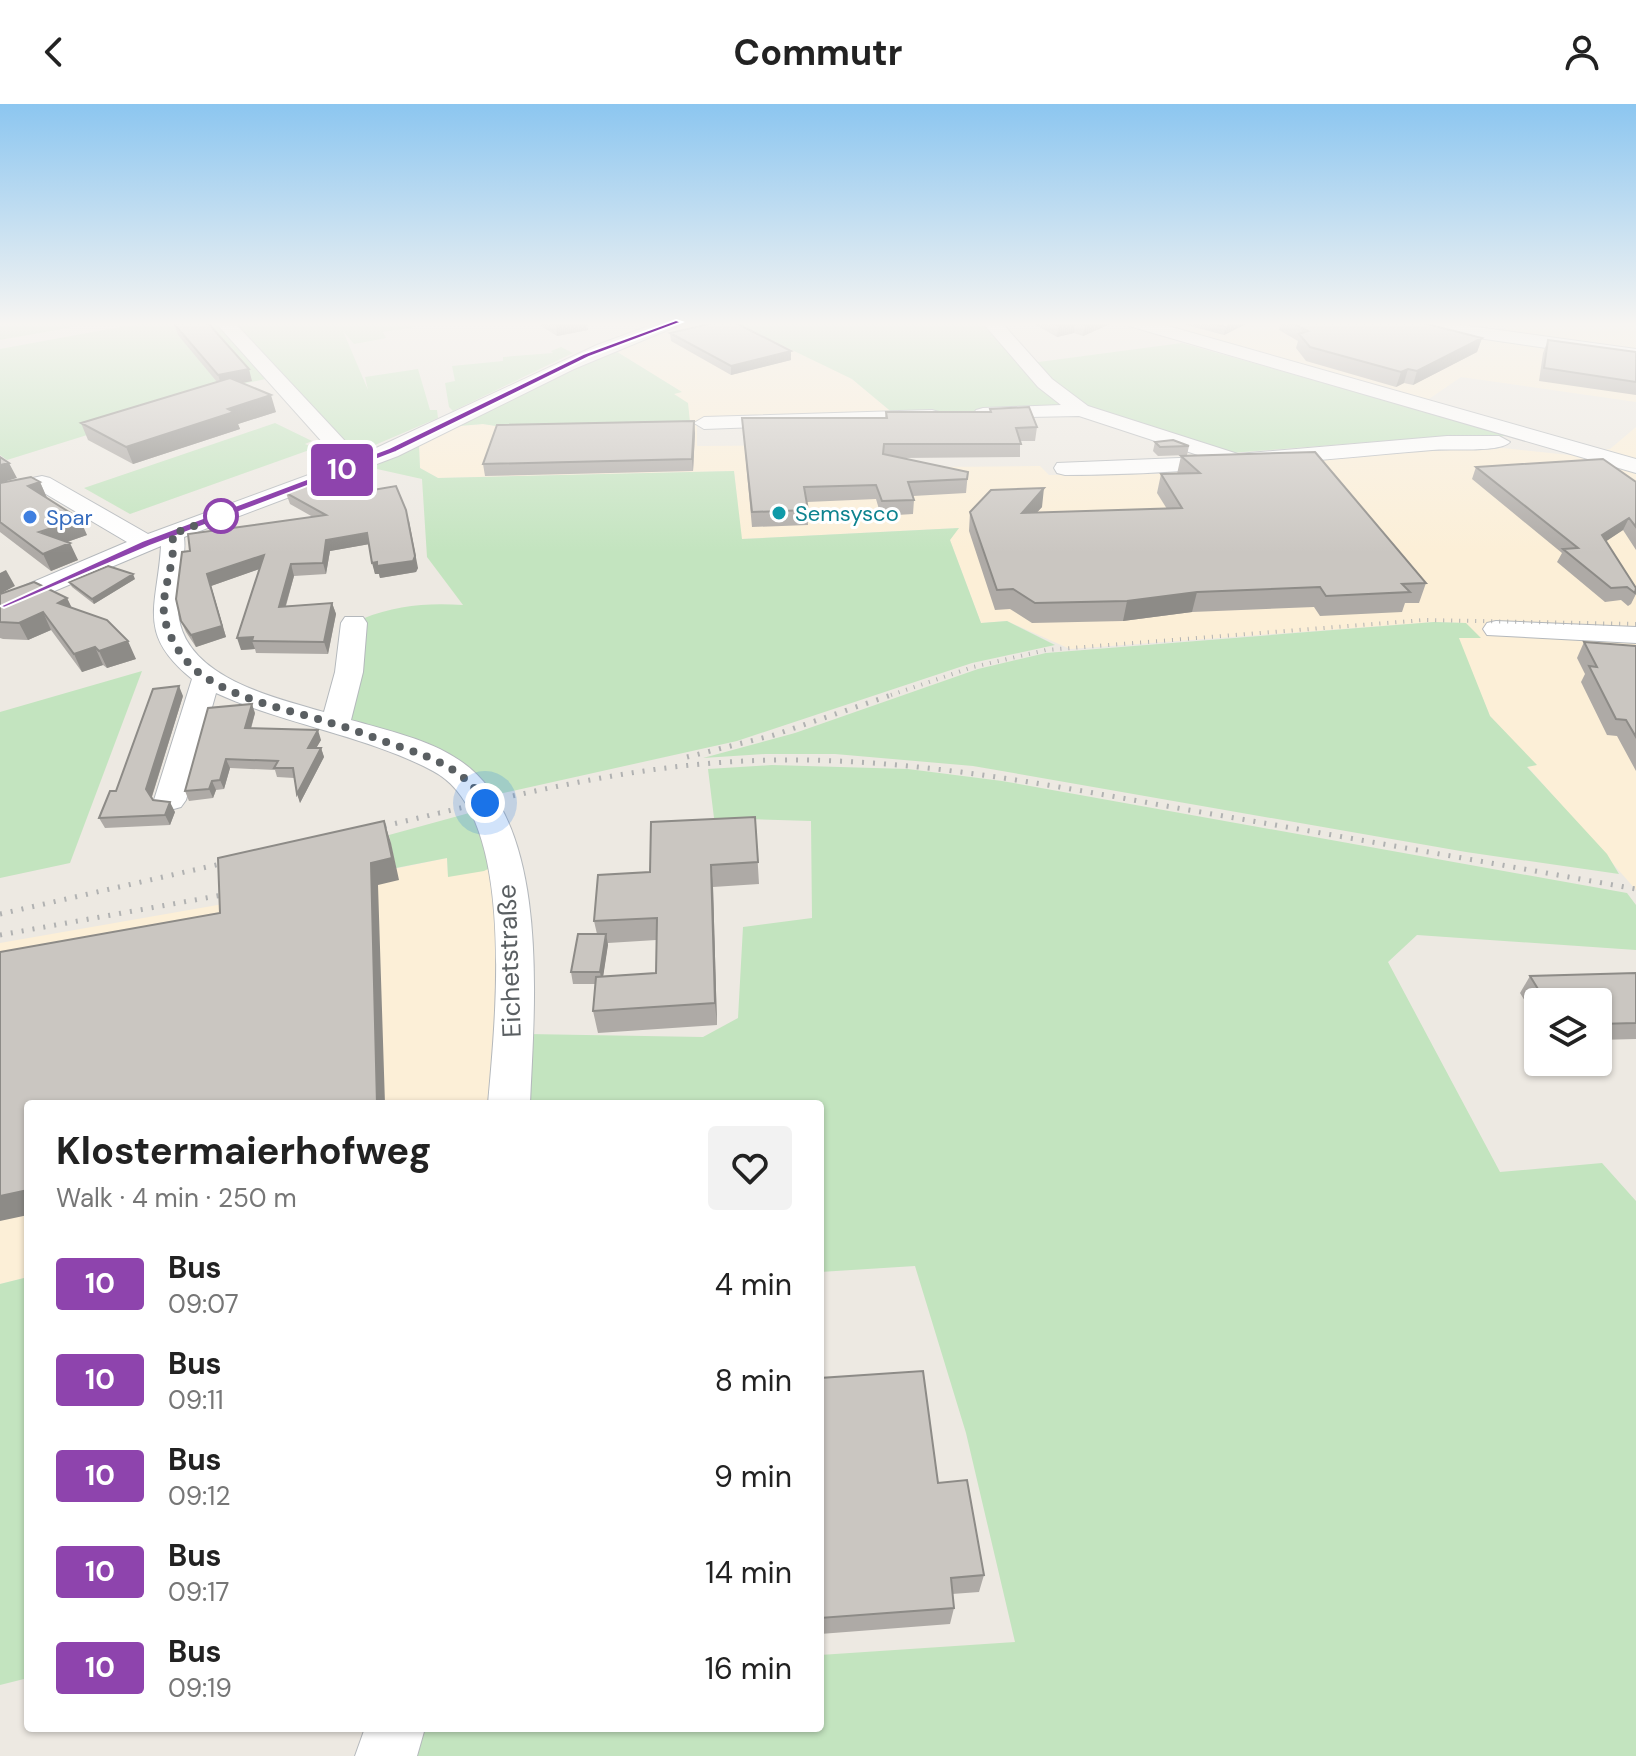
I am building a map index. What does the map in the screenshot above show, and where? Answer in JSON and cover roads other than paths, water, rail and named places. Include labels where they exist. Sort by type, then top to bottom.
[{"type":"street","points":[[295,399],[355,465]]},
{"type":"street","points":[[0,606],[159,538],[355,465],[498,399]]},
{"type":"street","points":[[1066,399],[1081,410],[1238,461]]},
{"type":"street","points":[[1403,399],[1626,463],[1636,441]]},
{"type":"street","points":[[704,423],[1081,410]]},
{"type":"street","points":[[1065,468],[1151,468],[1447,442],[1559,444]]},
{"type":"street","points":[[0,492],[34,482],[47,484],[159,538]]},
{"type":"street","name":"Eichetstraße","points":[[159,538],[175,545],[163,605],[165,622],[190,665],[206,678],[266,704],[335,724],[450,766],[476,789],[485,803],[502,851],[513,926],[515,1008],[509,1100]]},
{"type":"street","points":[[335,724],[349,672],[354,623]]},
{"type":"street","points":[[1496,629],[1636,635]]},
{"type":"street","points":[[170,800],[206,678]]},
{"type":"street","points":[[386,1756],[394,1732]]},
{"type":"railway","points":[[891,695],[973,667],[1046,650],[1424,620],[1636,624]]},
{"type":"railway","points":[[687,757],[774,735],[897,693]]},
{"type":"railway","points":[[363,831],[552,787],[648,770],[745,761],[855,762],[1020,781],[1636,889]]},
{"type":"railway","points":[[0,914],[238,860]]},
{"type":"railway","points":[[0,935],[228,894]]},
{"type":"place","name":"Semsysco","points":[[779,513]]},
{"type":"place","name":"Spar","points":[[30,517]]}]
